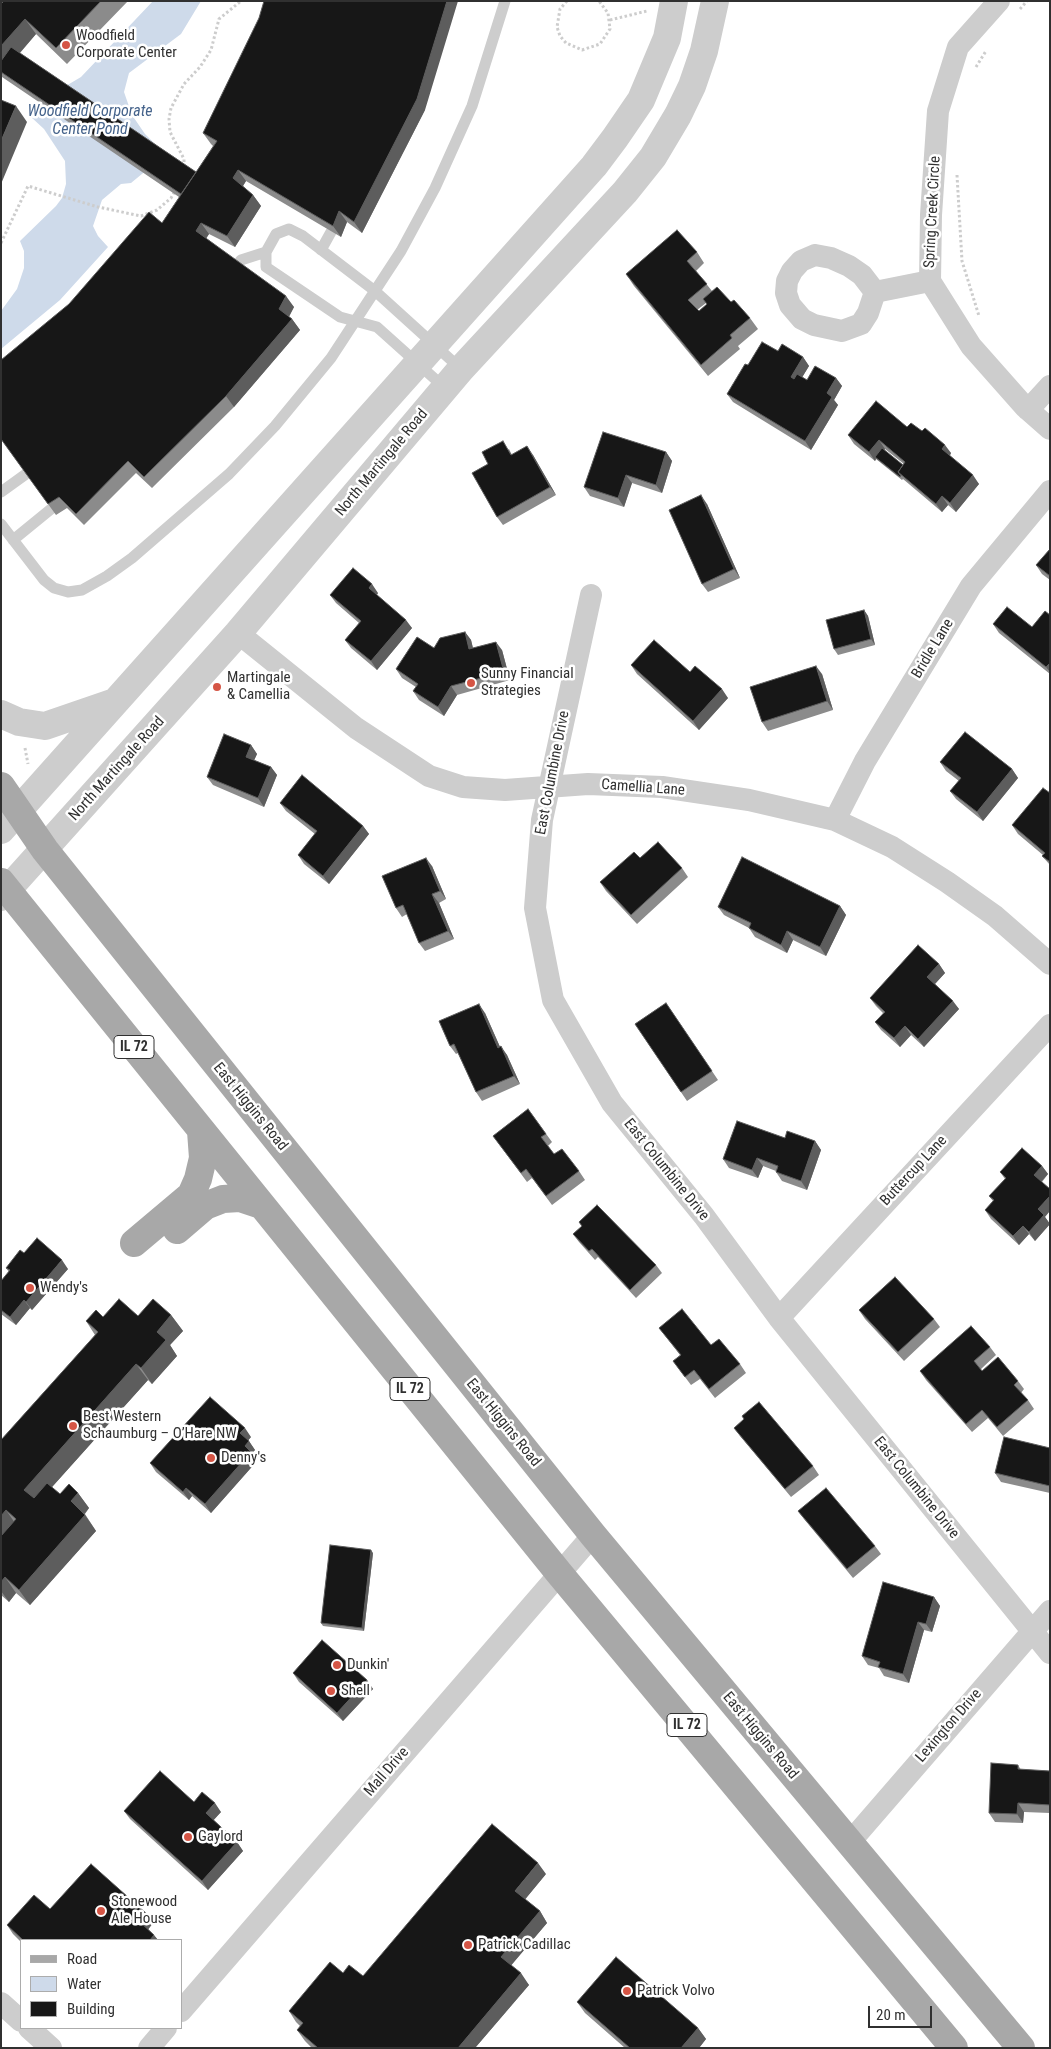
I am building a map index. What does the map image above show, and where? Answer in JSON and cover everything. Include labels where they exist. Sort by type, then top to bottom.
[{"type":"main road","name":"East Higgins Road","points":[[1,786],[9,821],[44,850],[593,1535],[1021,2048]]},
{"type":"main road","name":"IL 72","points":[[4,890],[559,1573],[954,2048]]},
{"type":"main road","points":[[201,1131],[203,1158],[198,1179],[190,1195],[139,1249],[205,1206],[230,1198],[245,1199],[261,1204]]},
{"type":"street","name":"North Martingale Road","points":[[4,890],[44,850],[238,633],[453,379],[625,192],[653,157],[678,115],[692,86],[704,51],[715,1]]},
{"type":"street","points":[[9,821],[616,138],[641,100],[667,38],[663,5]]},
{"type":"street","name":"Spring Creek Circle","points":[[1008,7],[958,47],[938,111],[931,215],[930,281],[971,346],[1028,410],[1050,429]]},
{"type":"street","points":[[875,292],[930,281]]},
{"type":"street","points":[[1028,410],[1050,386]]},
{"type":"street","name":"Bridle Lane","points":[[835,820],[865,761],[972,586],[1050,491]]},
{"type":"street","name":"East Columbine Drive","points":[[591,595],[542,820],[535,908],[553,1000],[612,1103],[704,1216],[779,1318],[1050,1653]]},
{"type":"street","name":"Camellia Lane","points":[[238,633],[356,728],[429,776],[463,787],[505,790],[588,784],[662,787],[749,800],[835,820],[892,847],[947,882],[995,916],[1050,964]]},
{"type":"street","points":[[1,714],[18,722],[45,726],[116,701]]},
{"type":"street","name":"Buttercup Lane","points":[[779,1318],[1050,1025]]},
{"type":"street","name":"Mall Drive","points":[[182,2009],[593,1535]]},
{"type":"street","name":"Lexington Drive","points":[[850,1842],[1050,1611]]},
{"type":"street","points":[[1,2003],[20,2020]]},
{"type":"street","points":[[30,2029],[52,2048]]},
{"type":"street","points":[[149,2048],[165,2029]]},
{"type":"lane","points":[[1,524],[44,580],[54,588],[68,592],[82,590],[107,576],[160,535],[229,474],[281,418],[331,358],[401,251],[453,149],[475,97],[505,1]]},
{"type":"lane","points":[[453,379],[425,354],[375,291],[321,250],[289,229],[276,234],[266,252],[266,267],[295,292],[340,317],[377,327],[425,354],[453,379]]},
{"type":"lane","points":[[321,250],[331,232]]},
{"type":"lane","points":[[236,266],[240,260],[266,252]]},
{"type":"lane","points":[[1,492],[26,474]]},
{"type":"lane","points":[[13,540],[51,508]]},
{"type":"path","points":[[184,172],[184,159],[170,132],[169,119],[171,108],[184,84],[200,67],[211,50],[219,19],[241,1]]},
{"type":"path","points":[[567,1],[560,9],[557,26],[560,36],[574,48],[592,48],[600,44],[610,29],[610,20],[605,7],[599,1]]},
{"type":"path","points":[[1008,7],[1027,1]]},
{"type":"path","points":[[610,20],[663,5]]},
{"type":"path","points":[[974,70],[989,46]]},
{"type":"path","points":[[957,167],[962,261],[983,324]]},
{"type":"path","points":[[1,242],[28,186],[98,207],[141,216],[157,210],[171,198],[179,184]]},
{"type":"path","points":[[24,740],[29,768]]},
{"type":"water","name":"Woodfield Corporate Center Pond","points":[[153,1],[201,1],[181,34],[129,73],[124,92],[132,115],[145,134],[161,150],[148,169],[131,183],[121,184],[102,200],[93,226],[98,236],[108,247],[60,300],[1,349],[1,311],[17,289],[24,268],[24,251],[20,241],[56,206],[62,198],[66,184],[65,161],[44,129],[31,117],[42,104],[59,90],[81,77]]},
{"type":"building","points":[[4,1],[101,1],[56,48],[25,19],[1,46],[1,4]]},
{"type":"building","points":[[264,1],[447,1],[417,99],[354,222],[339,211],[333,226],[238,170],[233,178],[253,195],[227,236],[201,223],[196,231],[286,296],[279,309],[292,319],[226,396],[144,477],[128,461],[76,514],[59,497],[48,504],[1,439],[1,360],[69,304],[149,212],[162,223],[217,141],[203,133],[259,18]]},
{"type":"building","points":[[11,47],[196,172],[181,194],[1,72],[1,61]]},
{"type":"building","points":[[1,100],[16,106],[1,141]]},
{"type":"building","points":[[677,230],[697,252],[687,261],[707,284],[688,300],[699,311],[707,304],[703,299],[717,287],[731,302],[734,300],[750,318],[730,335],[732,338],[701,365],[626,274]]},
{"type":"building","points":[[762,342],[778,351],[782,344],[803,357],[791,377],[794,379],[797,374],[807,380],[815,366],[836,378],[827,393],[832,397],[805,441],[727,394],[745,364],[748,365]]},
{"type":"building","points":[[876,401],[907,427],[911,423],[922,431],[925,428],[945,445],[942,449],[973,475],[950,503],[942,496],[936,504],[898,472],[905,462],[879,440],[869,452],[848,435]]},
{"type":"building","points":[[603,432],[666,452],[656,485],[626,475],[618,498],[584,487]]},
{"type":"building","points":[[503,441],[511,455],[527,446],[550,487],[497,517],[472,473],[488,464],[482,452]]},
{"type":"building","points":[[882,448],[903,465],[898,472],[900,477],[875,457]]},
{"type":"building","points":[[701,495],[734,569],[702,584],[669,510]]},
{"type":"building","points":[[1050,549],[1050,576],[1036,565]]},
{"type":"building","points":[[353,568],[372,584],[369,588],[406,620],[371,661],[345,640],[361,621],[330,595]]},
{"type":"building","points":[[1007,607],[1032,627],[1045,611],[1050,615],[1050,663],[1046,667],[993,624]]},
{"type":"building","points":[[864,610],[871,639],[834,649],[826,620]]},
{"type":"building","points":[[465,632],[469,649],[496,642],[504,672],[451,686],[438,707],[413,691],[418,684],[396,669],[417,637],[434,648],[440,638]]},
{"type":"building","points":[[654,640],[690,672],[695,666],[722,689],[693,721],[631,665]]},
{"type":"building","points":[[816,666],[827,701],[762,722],[750,687]]},
{"type":"building","points":[[965,732],[1012,769],[977,812],[950,791],[961,778],[940,762]]},
{"type":"building","points":[[224,734],[251,745],[246,757],[271,767],[258,798],[207,777]]},
{"type":"building","points":[[302,775],[363,826],[323,876],[298,855],[317,831],[280,803]]},
{"type":"building","points":[[1043,788],[1050,793],[1050,862],[1042,856],[1045,853],[1012,825]]},
{"type":"building","points":[[658,842],[682,868],[631,915],[600,882],[634,852],[640,858]]},
{"type":"building","points":[[742,857],[840,906],[820,947],[787,931],[781,945],[749,928],[751,923],[718,907]]},
{"type":"building","points":[[426,858],[440,891],[432,894],[448,931],[419,943],[403,905],[396,908],[382,876]]},
{"type":"building","points":[[918,945],[939,964],[927,977],[953,1001],[918,1039],[905,1026],[894,1038],[875,1022],[885,1012],[870,998]]},
{"type":"building","points":[[666,1003],[712,1071],[681,1092],[635,1024]]},
{"type":"building","points":[[479,1004],[498,1048],[501,1046],[514,1076],[476,1092],[454,1044],[450,1046],[439,1021]]},
{"type":"building","points":[[528,1109],[546,1134],[541,1137],[554,1154],[562,1149],[579,1171],[546,1196],[526,1169],[521,1173],[493,1136]]},
{"type":"building","points":[[737,1121],[785,1138],[787,1131],[815,1141],[801,1181],[776,1172],[778,1166],[757,1158],[752,1170],[723,1159]]},
{"type":"building","points":[[1022,1148],[1042,1166],[1034,1175],[1050,1189],[1050,1196],[1038,1209],[1044,1215],[1029,1232],[1023,1226],[1013,1236],[985,1210],[994,1200],[989,1196],[1006,1178],[1000,1172]]},
{"type":"building","points":[[597,1205],[656,1265],[630,1290],[592,1249],[589,1251],[573,1234],[582,1226],[579,1222]]},
{"type":"building","name":"Wendy's","points":[[37,1238],[62,1260],[26,1302],[24,1300],[10,1317],[1,1310],[1,1281],[10,1270],[6,1268],[20,1250],[24,1253]]},
{"type":"building","points":[[895,1277],[934,1319],[898,1352],[859,1310]]},
{"type":"building","name":"Best Western Schaumburg – O’Hare NW","points":[[119,1299],[138,1316],[153,1299],[171,1315],[157,1332],[166,1340],[141,1368],[136,1364],[24,1490],[34,1498],[47,1483],[60,1494],[69,1484],[78,1493],[71,1501],[85,1515],[19,1590],[5,1577],[1,1582],[1,1536],[16,1519],[6,1510],[1,1516],[1,1440],[98,1332],[86,1321],[96,1310],[103,1317]]},
{"type":"building","points":[[682,1309],[711,1345],[719,1339],[740,1364],[709,1389],[694,1370],[685,1377],[673,1361],[681,1355],[659,1328]]},
{"type":"building","points":[[971,1326],[990,1347],[974,1361],[982,1371],[998,1357],[1018,1381],[1014,1385],[1028,1400],[997,1427],[982,1410],[966,1424],[920,1371]]},
{"type":"building","name":"Denny's","points":[[210,1397],[245,1428],[240,1433],[249,1441],[245,1446],[251,1452],[205,1504],[186,1488],[183,1492],[150,1463]]},
{"type":"building","points":[[759,1402],[813,1466],[785,1489],[734,1428],[744,1419],[742,1416]]},
{"type":"building","points":[[1004,1437],[1050,1448],[1050,1486],[995,1473]]},
{"type":"building","points":[[826,1488],[875,1546],[847,1569],[798,1511]]},
{"type":"building","points":[[330,1545],[371,1550],[362,1628],[321,1623]]},
{"type":"building","points":[[883,1582],[934,1597],[926,1624],[918,1622],[903,1674],[878,1667],[880,1662],[862,1656]]},
{"type":"building","points":[[322,1640],[367,1680],[337,1713],[293,1673]]},
{"type":"building","points":[[991,1763],[1018,1765],[1018,1769],[1050,1771],[1050,1805],[1018,1803],[1017,1814],[989,1813]]},
{"type":"building","name":"Gaylord","points":[[160,1771],[194,1802],[202,1792],[215,1803],[206,1813],[237,1842],[202,1881],[124,1811]]},
{"type":"building","name":"Patrick Cadillac","points":[[492,1824],[538,1863],[515,1891],[540,1911],[501,1957],[521,1973],[458,2048],[318,2048],[297,2030],[303,2023],[289,2011],[330,1962],[343,1973],[349,1965],[363,1976]]},
{"type":"building","name":"Stonewood Ale House","points":[[91,1864],[147,1914],[140,1922],[154,1935],[151,1939],[22,1939],[7,1925],[34,1895],[50,1909]]},
{"type":"building","name":"Patrick Volvo","points":[[616,1957],[698,2028],[681,2048],[630,2048],[577,2002]]},
{"type":"place","name":"Woodfield Corporate Center","points":[[66,45]]},
{"type":"place","name":"Sunny Financial Strategies","points":[[471,683]]},
{"type":"place","name":"Martingale & Camellia","points":[[217,687]]},
{"type":"place","name":"Wendy's","points":[[30,1288]]},
{"type":"place","name":"Best Western Schaumburg – O’Hare NW","points":[[73,1426]]},
{"type":"place","name":"Denny's","points":[[211,1458]]},
{"type":"place","name":"Dunkin'","points":[[337,1665]]},
{"type":"place","name":"Shell","points":[[331,1691]]},
{"type":"place","name":"Gaylord","points":[[188,1837]]},
{"type":"place","name":"Stonewood Ale House","points":[[101,1911]]},
{"type":"place","name":"Patrick Cadillac","points":[[468,1945]]},
{"type":"place","name":"Patrick Volvo","points":[[627,1991]]}]
